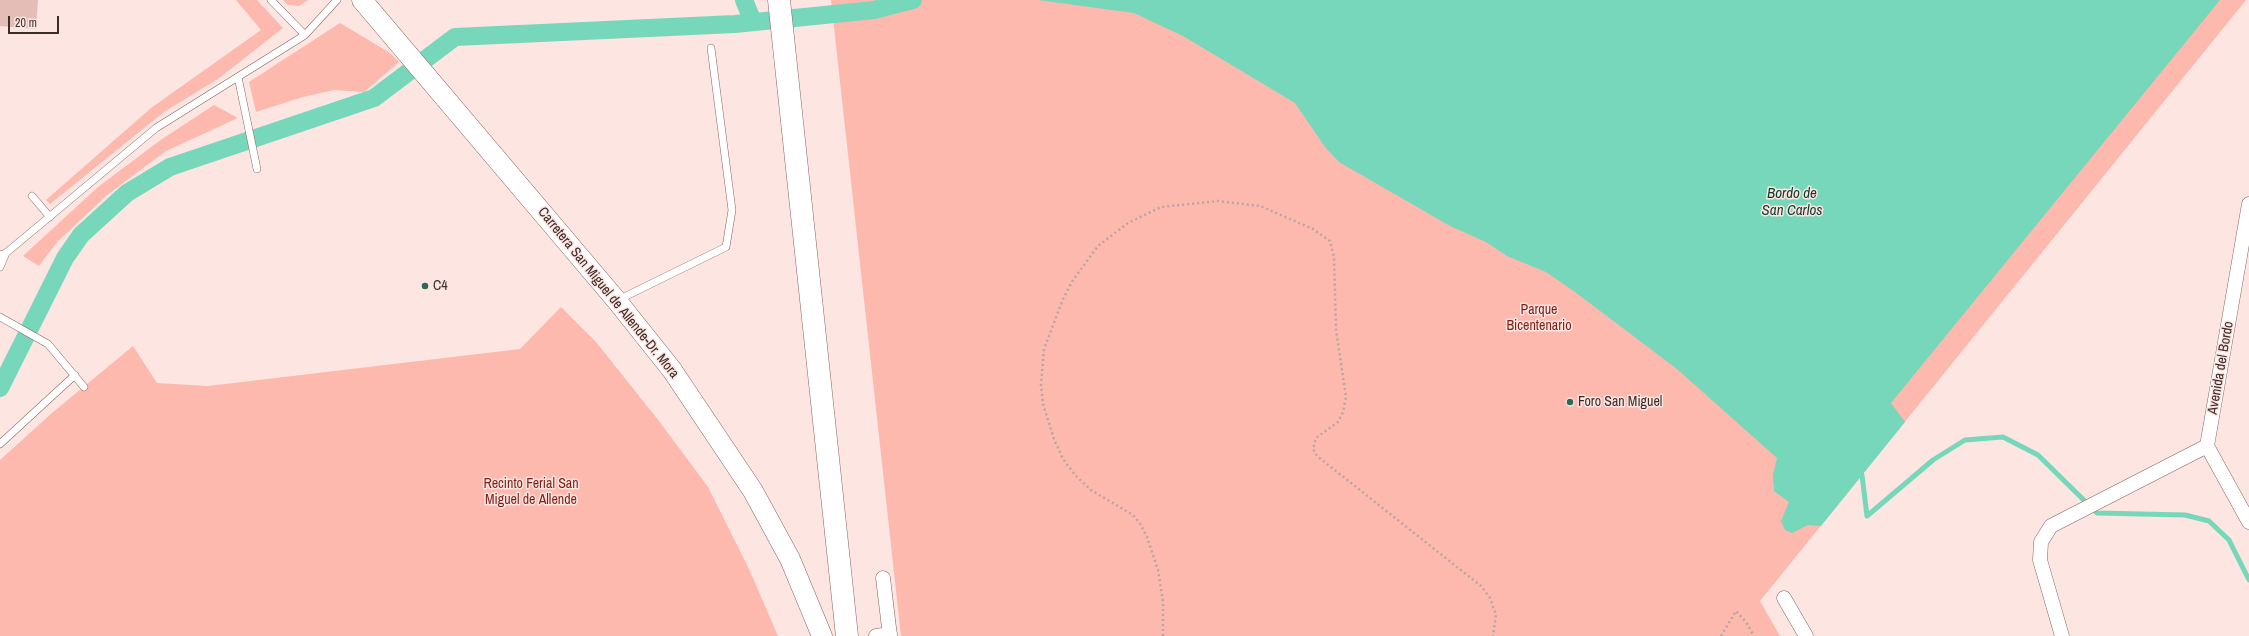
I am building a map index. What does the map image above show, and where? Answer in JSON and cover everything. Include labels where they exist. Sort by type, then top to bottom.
[{"type":"main road","name":"Carretera San Miguel de Allende-Dr. Mora","points":[[362,0],[617,300],[672,370],[753,491],[790,559],[822,636]]},
{"type":"main road","points":[[779,4],[847,636]]},
{"type":"street","name":"Avenida del Bordo","points":[[2207,446],[2249,204]]},
{"type":"street","points":[[2062,636],[2040,560],[2041,542],[2051,526],[2105,496],[2207,446],[2249,522]]},
{"type":"street","points":[[883,578],[885,635]]},
{"type":"street","points":[[1784,598],[1806,636]]},
{"type":"lane","points":[[271,0],[305,35]]},
{"type":"lane","points":[[0,267],[3,254],[156,128],[305,35],[337,0]]},
{"type":"lane","points":[[617,300],[726,247],[732,210],[711,48]]},
{"type":"lane","points":[[238,77],[257,169]]},
{"type":"lane","points":[[32,196],[50,216]]},
{"type":"lane","points":[[0,317],[48,344],[76,375],[84,387]]},
{"type":"lane","points":[[0,444],[76,375]]},
{"type":"path","points":[[1163,636],[1163,602],[1158,570],[1144,531],[1133,515],[1091,490],[1075,475],[1063,459],[1054,439],[1043,404],[1041,385],[1044,349],[1063,299],[1073,280],[1098,246],[1128,223],[1161,207],[1218,201],[1260,206],[1313,229],[1330,241],[1334,257],[1336,330],[1346,396],[1343,412],[1338,422],[1316,438],[1313,449],[1317,456],[1481,586],[1490,598],[1496,615],[1493,636]]},
{"type":"path","points":[[1721,636],[1736,611],[1746,622],[1754,636]]},
{"type":"green space","points":[[236,0],[257,0],[283,28],[218,79],[164,112],[50,204],[46,200],[151,108],[261,30]]},
{"type":"green space","points":[[283,0],[308,0],[299,6],[288,5]]},
{"type":"green space","name":"Parque Bicentenario","points":[[831,0],[2246,0],[1760,601],[1780,636],[901,636]]},
{"type":"green space","points":[[340,23],[390,53],[399,62],[364,92],[334,90],[303,97],[256,112],[249,82]]},
{"type":"green space","points":[[214,105],[238,118],[166,151],[107,195],[57,242],[39,266],[23,256],[98,187],[162,139]]},
{"type":"green space","name":"Recinto Ferial San Miguel de Allende","points":[[561,307],[596,342],[659,421],[708,487],[749,569],[778,636],[0,636],[0,460],[52,413],[133,346],[157,383],[208,386],[520,349]]},
{"type":"water","name":"Bordo de San Carlos","points":[[1038,0],[2220,0],[1891,403],[1905,422],[1821,526],[1808,525],[1792,533],[1785,530],[1781,521],[1789,502],[1774,491],[1773,475],[1777,458],[1677,369],[1575,292],[1546,272],[1507,256],[1486,242],[1450,226],[1339,162],[1325,147],[1295,103],[1183,36],[1134,13]]},
{"type":"building","points":[[0,0],[38,0],[36,29],[0,26]]},
{"type":"waterway","points":[[744,0],[753,22]]},
{"type":"waterway","points":[[0,388],[65,258],[81,235],[127,193],[170,167],[374,98],[455,37],[735,24],[874,10],[913,0]]},
{"type":"waterway","points":[[1862,475],[1867,516],[1933,460],[1965,440],[2003,437],[2038,455],[2097,513],[2185,515],[2209,521],[2229,540],[2249,580]]},
{"type":"place","name":"C4","points":[[425,286]]},
{"type":"place","name":"Foro San Miguel","points":[[1570,402]]}]
